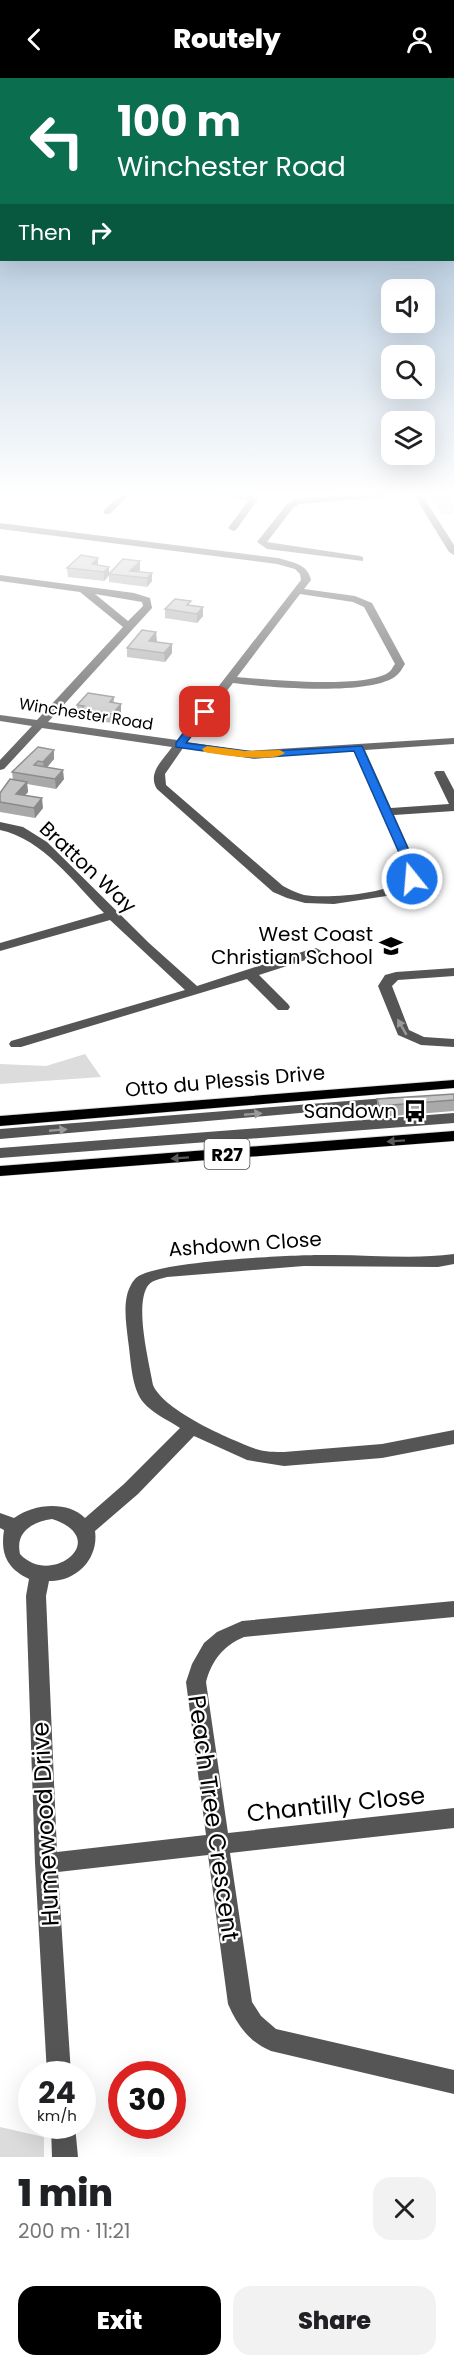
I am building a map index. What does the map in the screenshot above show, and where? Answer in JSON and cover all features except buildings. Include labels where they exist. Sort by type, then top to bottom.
[{"type":"main road","name":"Otto du Plessis Drive","points":[[0,1120],[454,1084]]},
{"type":"main road","name":"R27","points":[[0,1171],[454,1136]]},
{"type":"street","points":[[83,589],[129,627]]},
{"type":"street","points":[[0,767],[147,608],[147,600],[134,596],[83,589]]},
{"type":"street","points":[[230,679],[303,686],[372,681],[393,675],[399,670],[400,664],[368,605],[355,599],[298,591],[230,679],[179,745],[159,774],[158,780],[161,787],[278,889],[300,899],[321,901],[393,891],[410,882],[414,873],[358,748]]},
{"type":"street","name":"Winchester Road","points":[[0,718],[254,755],[454,741]]},
{"type":"street","points":[[385,812],[454,805],[440,773]]},
{"type":"street","name":"Bratton Way","points":[[0,826],[19,830],[38,841],[144,946],[195,991]]},
{"type":"street","points":[[0,947],[112,915]]},
{"type":"street","points":[[15,1044],[195,991],[316,952]]},
{"type":"street","points":[[454,972],[396,976],[390,978],[385,986],[403,1032],[421,1042],[454,1042]]},
{"type":"street","points":[[249,973],[283,1007]]},
{"type":"street","points":[[0,1134],[454,1097]]},
{"type":"street","points":[[0,1153],[454,1118]]},
{"type":"street","name":"Ashdown Close","points":[[454,1259],[407,1262],[326,1260],[275,1262],[152,1275],[141,1282],[135,1292],[134,1306],[144,1385],[149,1397],[192,1427],[253,1455],[284,1459],[382,1450],[454,1437]]},
{"type":"street","points":[[86,1528],[131,1489],[192,1427]]},
{"type":"street","points":[[52,1512],[66,1514],[78,1520],[86,1528],[89,1539],[88,1550],[80,1561],[62,1572],[40,1575],[14,1562],[8,1550],[8,1523],[39,1514],[52,1512]]},
{"type":"street","name":"Humewood Drive","points":[[40,1575],[36,1596],[45,1863],[58,2061]]},
{"type":"street","name":"Peach Tree Crescent","points":[[454,1609],[242,1629],[228,1634],[206,1654],[196,1682],[240,2004],[247,2019],[256,2030],[271,2039],[454,2082]]},
{"type":"street","name":"Chantilly Close","points":[[45,1863],[454,1818]]},
{"type":"street","points":[[64,2139],[65,2157]]},
{"type":"shaded area","points":[[85,1054],[101,1077],[0,1084],[0,1064],[46,1066]]},
{"type":"shaded area","points":[[0,2127],[18,2131],[18,2139],[44,2139],[44,2157],[0,2157]]},
{"type":"slow traffic","points":[[207,749],[262,755],[280,753]]},
{"type":"place","name":"West Coast Christian School","points":[[391,946]]},
{"type":"place","name":"Sandown","points":[[415,1111]]},
{"type":"route","points":[[205,712],[179,745],[254,755],[358,748],[414,873],[412,879]]}]
